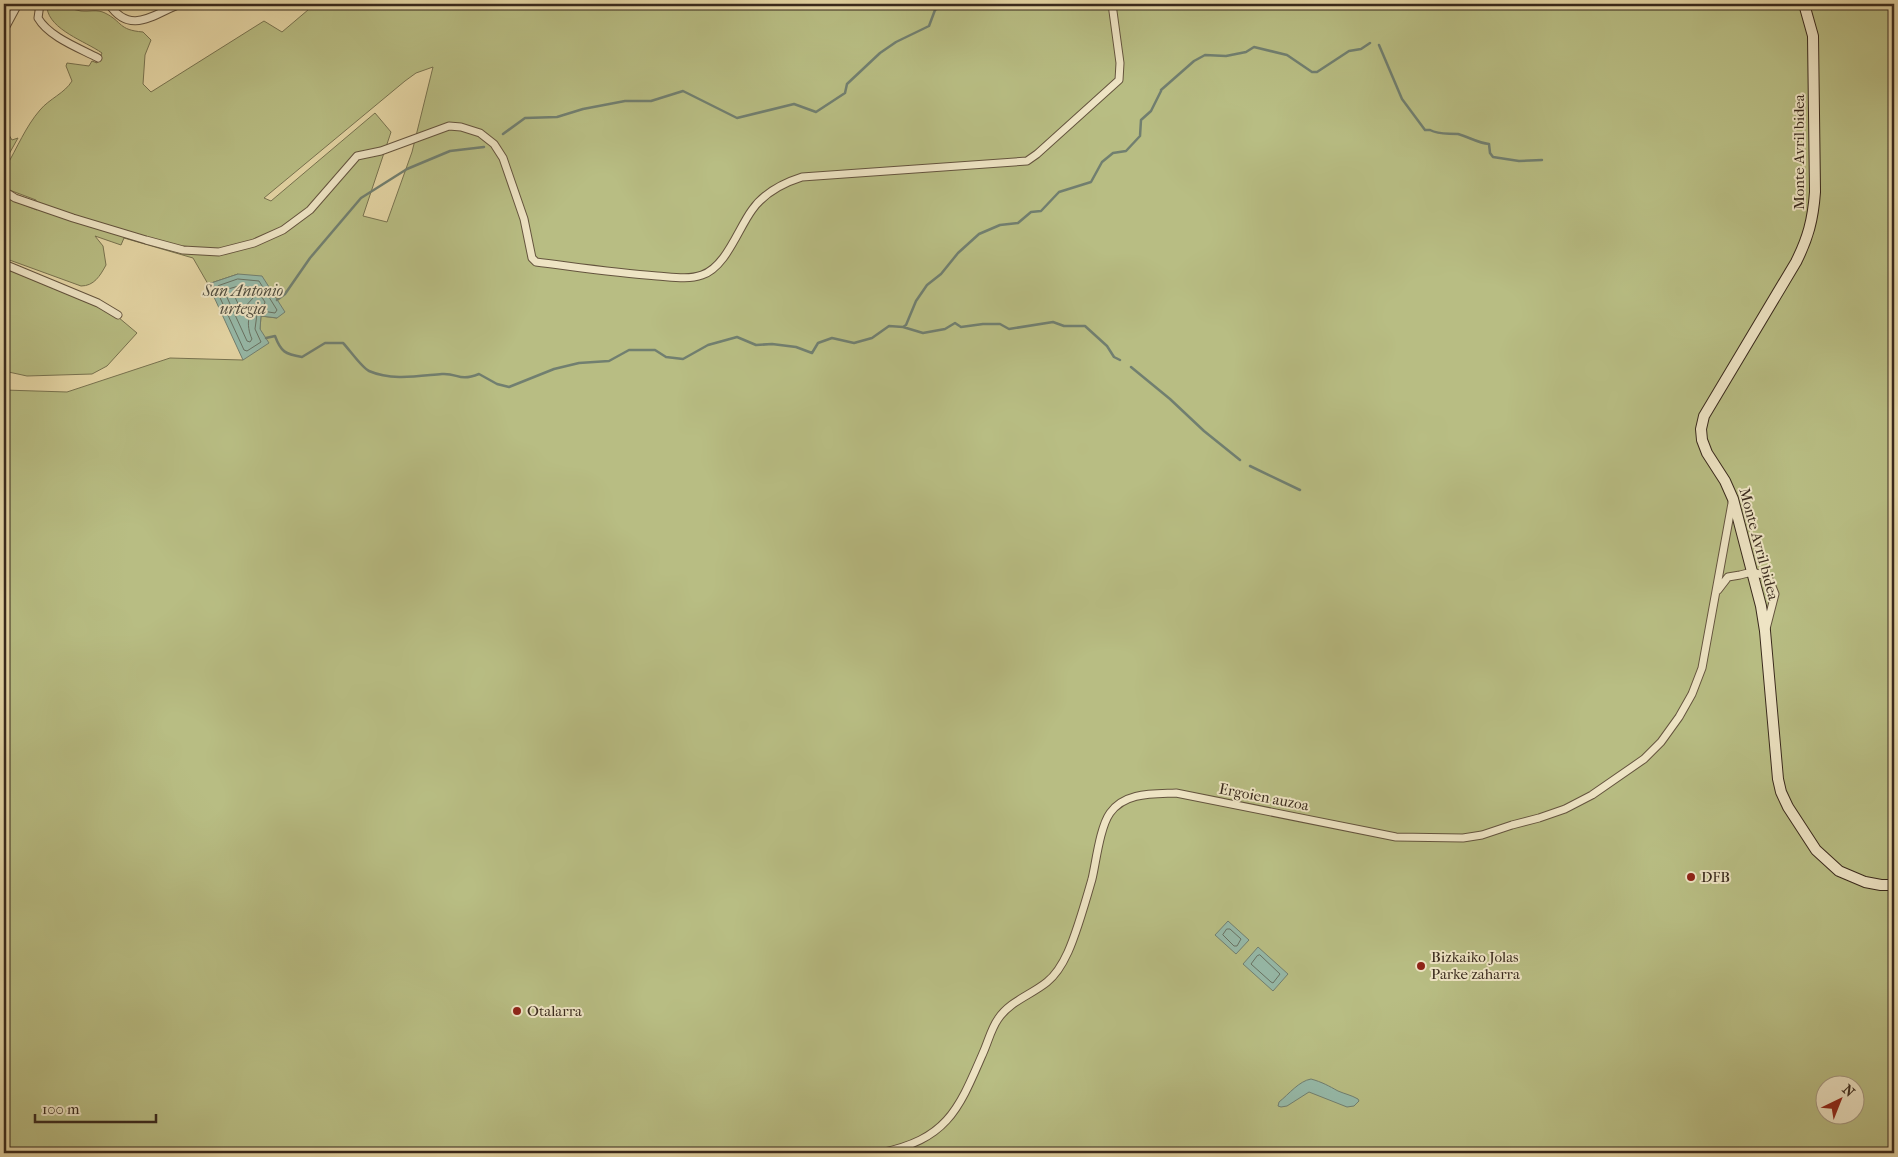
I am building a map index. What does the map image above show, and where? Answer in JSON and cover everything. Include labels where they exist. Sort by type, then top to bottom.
[{"type":"street","points":[[4,30],[18,4]]},
{"type":"street","points":[[40,4],[38,18],[44,26],[98,58]]},
{"type":"street","points":[[109,4],[122,18],[131,22],[140,22],[180,4]]},
{"type":"street","points":[[4,191],[15,198],[146,240],[183,250],[218,252],[254,243],[283,230],[310,210],[357,156],[381,151],[449,126],[461,127],[480,133],[494,144],[503,158],[524,219],[532,258],[536,262],[629,274],[689,278],[704,275],[714,267],[726,253],[759,201],[786,182],[802,177],[1027,161],[1052,141],[1119,80],[1120,63],[1112,4]]},
{"type":"street","name":"Monte Avril bidea","points":[[1804,4],[1814,36],[1815,192],[1813,217],[1808,235],[1796,262],[1704,416],[1701,429],[1702,440],[1707,454],[1725,481],[1733,499],[1752,572],[1765,631],[1778,779],[1781,792],[1788,807],[1816,850],[1839,871],[1865,882],[1894,885]]},
{"type":"street","points":[[4,264],[98,303],[118,315]]},
{"type":"street","name":"Ergoien auzoa","points":[[880,1153],[918,1141],[936,1131],[950,1118],[962,1101],[998,1019],[1010,1006],[1047,982],[1060,968],[1069,950],[1091,881],[1104,827],[1110,813],[1122,802],[1142,794],[1176,793],[1396,837],[1463,838],[1482,836],[1512,824],[1539,818],[1565,809],[1592,796],[1644,759],[1661,742],[1679,717],[1692,694],[1702,668],[1733,499]]},
{"type":"street","points":[[1717,590],[1728,577],[1752,572],[1769,579],[1775,594],[1765,631]]},
{"type":"green space","points":[[50,4],[81,11],[102,12],[129,29],[143,32],[151,40],[145,55],[143,84],[151,92],[264,21],[282,32],[315,4],[1894,4],[1894,1153],[4,1153],[4,390],[67,392],[170,358],[243,360],[260,329],[261,316],[277,318],[238,274],[208,284],[193,258],[124,238],[121,245],[95,236],[103,246],[106,265],[96,280],[86,286],[81,286],[4,258],[4,197],[37,210],[36,200],[4,188],[4,172],[6,167],[35,116],[72,81],[66,66],[67,63],[89,66],[92,61],[97,63],[102,53],[61,29],[50,16],[47,8]],"holes":[[[433,67],[412,152],[387,222],[363,216],[391,132],[375,113],[271,201],[264,198],[405,81],[416,73]]]},
{"type":"green space","points":[[4,127],[12,140],[18,138],[4,163]]},
{"type":"green space","points":[[4,268],[103,309],[118,317],[137,333],[107,366],[92,374],[27,376],[4,371]]},
{"type":"water","name":"San Antonio urtegia","points":[[238,274],[262,276],[285,312],[277,318],[261,316],[260,329],[269,343],[243,360],[208,284]]},
{"type":"water","points":[[1228,921],[1249,940],[1236,954],[1215,935]]},
{"type":"water","points":[[1258,947],[1288,974],[1273,991],[1243,964]]},
{"type":"water","points":[[1311,1079],[1359,1101],[1354,1106],[1347,1107],[1309,1092],[1287,1106],[1278,1106],[1279,1102],[1294,1088],[1302,1082]]},
{"type":"waterway","points":[[503,134],[525,118],[557,117],[583,109],[625,101],[651,101],[683,91],[737,118],[794,104],[816,112],[845,93],[847,84],[880,53],[896,42],[929,26],[935,10],[946,4]]},
{"type":"waterway","points":[[1161,90],[1194,61],[1205,55],[1226,56],[1246,52],[1254,47],[1287,55],[1312,72],[1317,72],[1349,51],[1361,49],[1370,43]]},
{"type":"waterway","points":[[1379,45],[1402,99],[1425,130],[1458,134],[1489,144],[1490,153],[1493,157],[1519,161],[1542,160]]},
{"type":"waterway","points":[[903,327],[906,325],[916,301],[927,285],[941,274],[958,253],[979,234],[1000,225],[1018,223],[1031,212],[1041,211],[1059,192],[1091,182],[1102,162],[1113,153],[1126,151],[1140,136],[1141,120],[1151,111],[1161,91]]},
{"type":"waterway","points":[[277,300],[285,294],[310,258],[361,198],[407,169],[450,151],[484,147]]},
{"type":"waterway","points":[[266,338],[275,336],[279,346],[284,351],[291,355],[302,357],[325,343],[343,343],[366,369],[387,376],[405,377],[448,374],[467,377],[479,374],[497,384],[509,387],[554,369],[579,363],[609,361],[629,350],[655,350],[666,357],[683,359],[708,345],[737,337],[756,345],[772,344],[796,347],[812,353],[818,343],[832,338],[854,343],[872,338],[889,326],[903,327],[923,333],[945,329],[955,323],[961,327],[1000,324],[1009,329],[1053,322],[1064,326],[1085,326],[1107,346],[1114,357],[1120,360]]},
{"type":"waterway","points":[[1131,367],[1240,460]]},
{"type":"waterway","points":[[1250,466],[1300,490]]},
{"type":"place","name":"DFB","points":[[1691,877]]},
{"type":"place","name":"Bizkaiko Jolas Parke zaharra","points":[[1421,966]]},
{"type":"place","name":"Otalarra","points":[[517,1011]]}]
